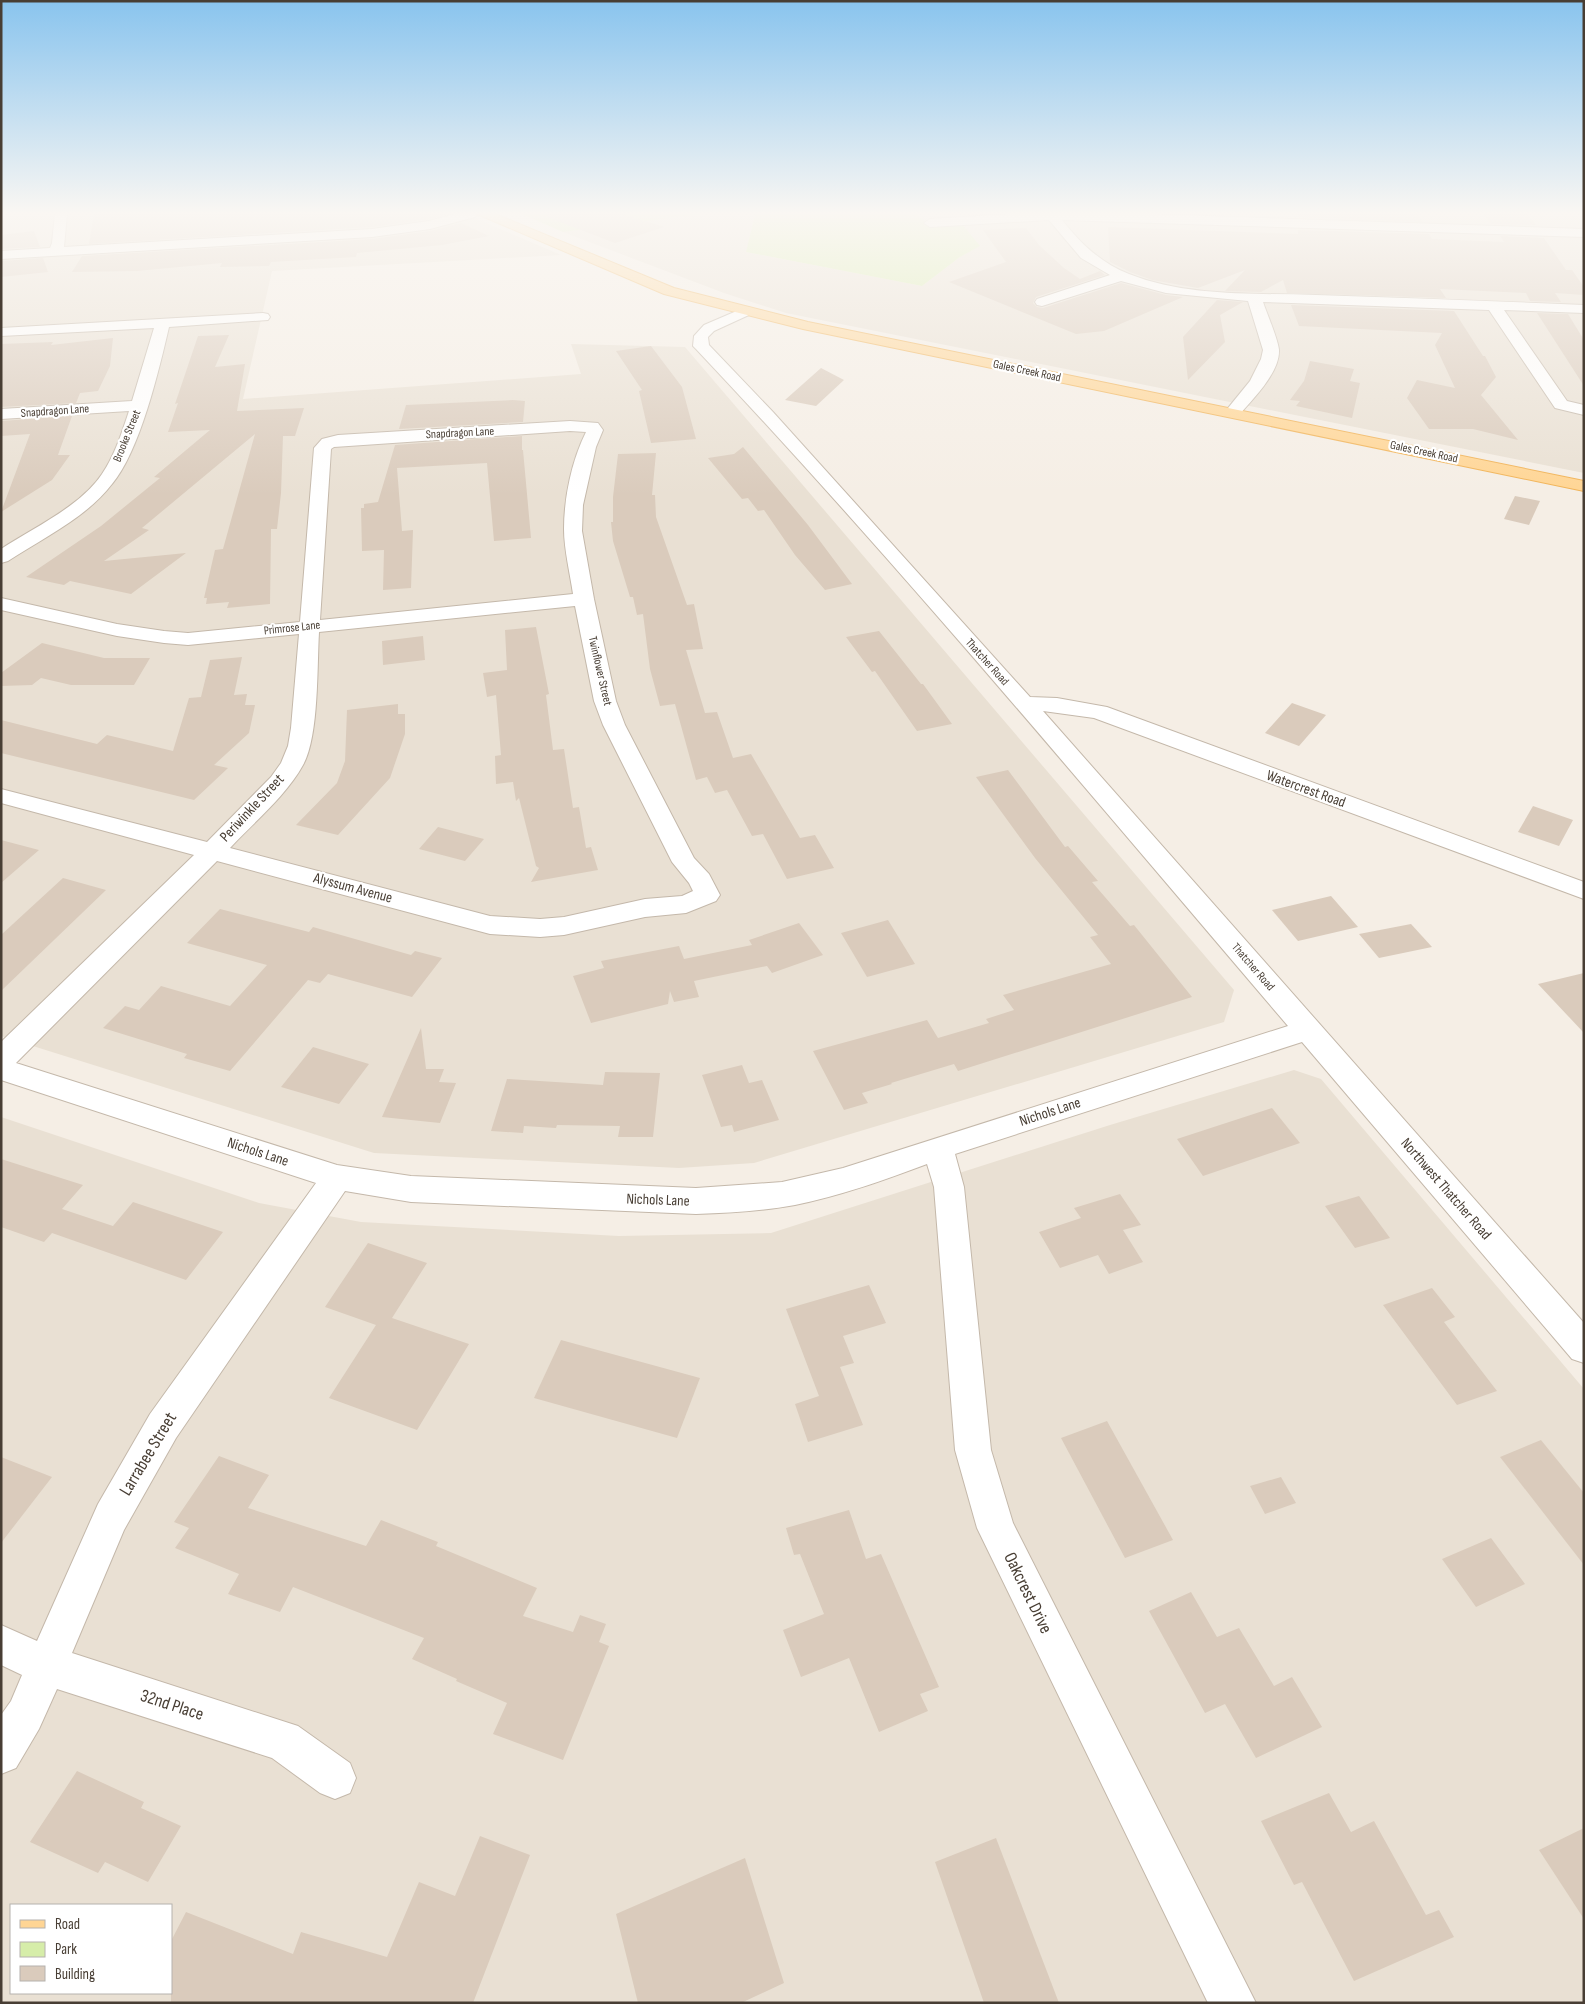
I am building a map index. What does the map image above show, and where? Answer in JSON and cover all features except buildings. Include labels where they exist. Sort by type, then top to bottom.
[{"type":"main road","name":"Gales Creek Road","points":[[733,308],[808,326],[1584,486]]},
{"type":"street","points":[[1232,413],[1264,374],[1270,360],[1271,350],[1257,308]]},
{"type":"street","points":[[1495,308],[1561,405],[1584,410]]},
{"type":"street","points":[[1550,308],[1584,309]]},
{"type":"street","name":"Thatcher Road","points":[[746,311],[709,328],[701,336],[701,346],[767,414],[1024,703],[1308,1030]]},
{"type":"street","points":[[1,332],[263,317]]},
{"type":"street","name":"Brooke Street","points":[[1,557],[82,503],[106,481],[122,454],[140,405],[163,323]]},
{"type":"street","name":"Snapdragon Lane","points":[[1,414],[140,405]]},
{"type":"street","name":"Snapdragon Lane","points":[[328,443],[349,438],[592,426]]},
{"type":"street","name":"Twinflower Street","points":[[592,426],[595,430],[587,447],[574,505],[573,531],[584,599],[605,701],[614,725],[684,862],[700,880],[707,895]]},
{"type":"street","name":"Periwinkle Street","points":[[1,1060],[213,851],[279,782],[292,764],[299,746],[302,728],[323,448],[328,443]]},
{"type":"street","name":"Primrose Lane","points":[[1,604],[163,638],[188,638],[584,599]]},
{"type":"street","name":"Watercrest Road","points":[[1024,703],[1057,705],[1099,712],[1584,891]]},
{"type":"street","name":"Alyssum Avenue","points":[[1,796],[490,925],[540,928],[585,922],[645,908],[686,904],[707,895]]},
{"type":"street","name":"Nichols Lane","points":[[1,1069],[337,1177],[411,1189],[696,1201],[733,1200],[810,1189],[894,1164],[938,1148],[1308,1030]]},
{"type":"street","name":"Northwest Thatcher Road","points":[[1308,1030],[1584,1348]]},
{"type":"street","name":"Oakcrest Drive","points":[[938,1148],[949,1187],[973,1450],[996,1528],[1233,2003]]},
{"type":"street","name":"Larrabee Street","points":[[1,1753],[25,1715],[48,1666],[111,1517],[163,1426],[337,1177]]},
{"type":"street","name":"32nd Place","points":[[1,1646],[48,1666],[282,1741],[335,1778]]},
{"type":"shaded area","points":[[1,308],[264,308],[243,399],[581,374],[571,344],[685,347],[1234,990],[1224,1022],[754,1163],[679,1168],[374,1153],[1,1036]]},
{"type":"shaded area","points":[[769,308],[1584,308],[1584,473],[786,313]]},
{"type":"shaded area","points":[[1294,1070],[1321,1079],[1584,1389],[1584,2003],[1,2003],[1,1117],[259,1203],[361,1222],[619,1236],[771,1233],[1110,1125]]}]
